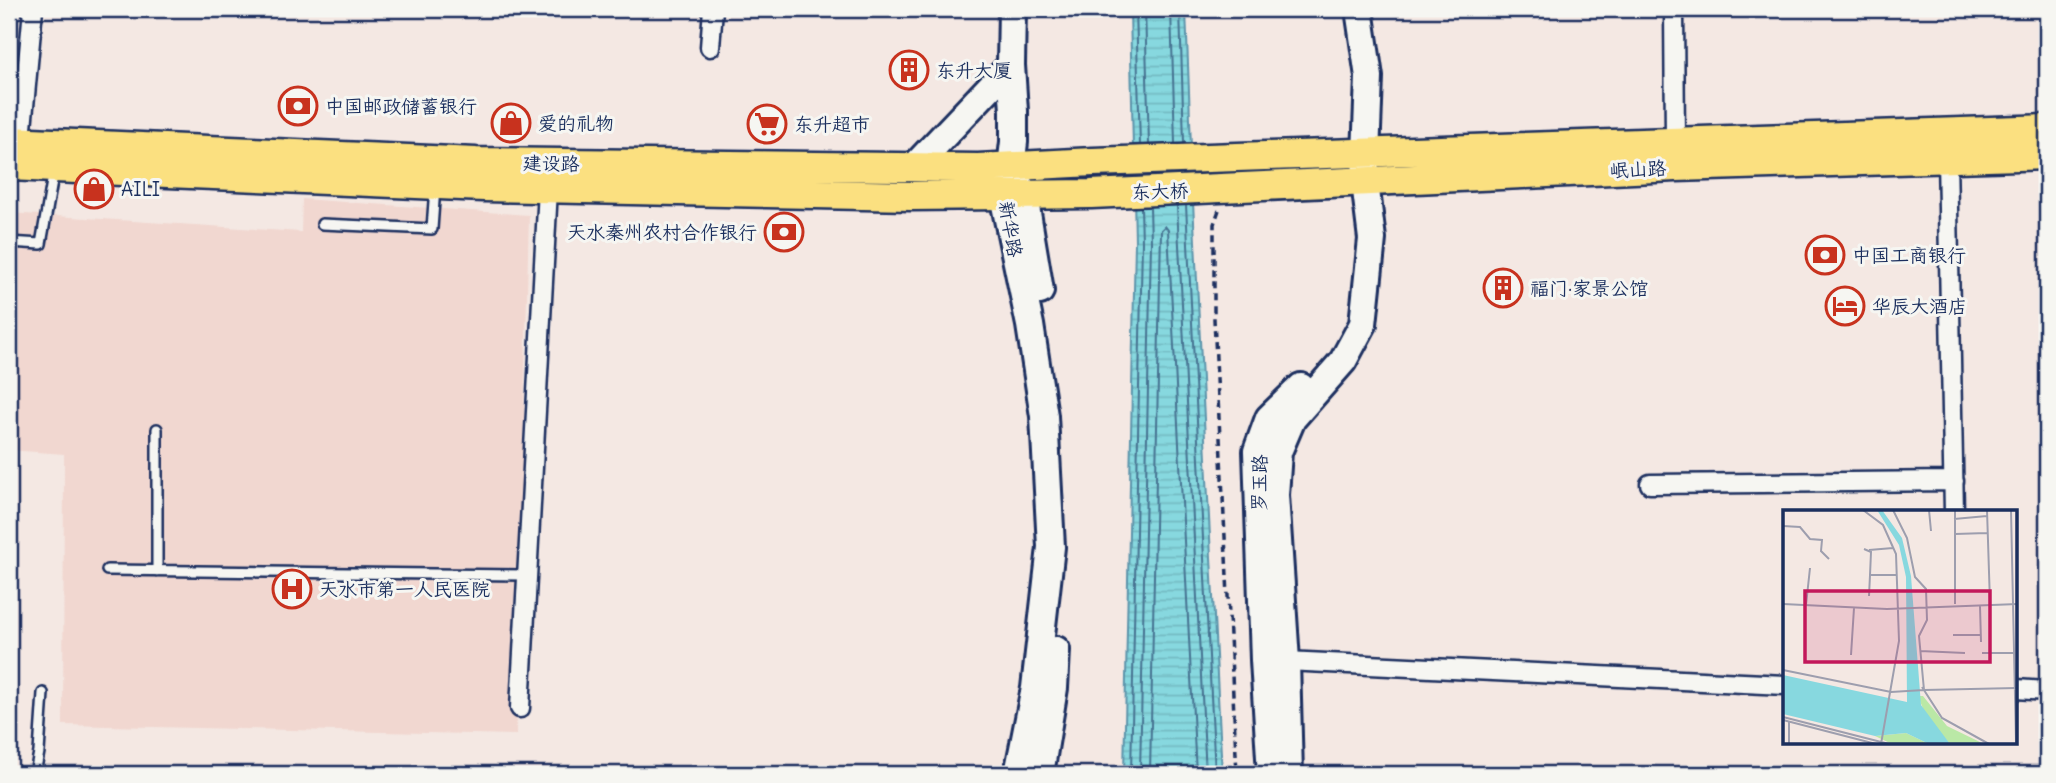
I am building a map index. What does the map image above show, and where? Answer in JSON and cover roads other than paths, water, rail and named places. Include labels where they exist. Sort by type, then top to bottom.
[{"type":"main road","points":[[915,167],[1011,65],[1012,9]]},
{"type":"main road","name":"罗玉路","points":[[1289,774],[1286,661],[1275,495],[1278,452],[1292,419],[1343,361],[1363,324],[1372,239],[1365,182],[1369,77],[1359,9]]},
{"type":"main road","name":"新华路","points":[[1011,65],[1014,111],[1011,167],[1013,195],[1044,416],[1051,547],[1035,688],[1018,774]]},
{"type":"main road","name":"岷山路","points":[[1226,158],[2047,129]]},
{"type":"main road","name":"建设路","points":[[14,154],[915,167],[1011,167],[1093,162]]},
{"type":"main road","name":"建设路","points":[[14,154],[54,168],[435,185],[897,196],[1091,194]]},
{"type":"main road","name":"岷山路","points":[[1228,188],[1676,167],[2047,155]]},
{"type":"main road","name":"东大桥","points":[[1093,162],[1226,158]]},
{"type":"main road","name":"罗玉路","points":[[1271,774],[1262,619],[1257,451],[1269,418],[1323,366],[1346,328],[1353,284],[1357,220],[1365,182]]},
{"type":"main road","name":"东大桥","points":[[1091,194],[1228,188]]},
{"type":"main road","name":"新华路","points":[[1013,195],[1045,322],[1056,411],[1062,551],[1054,688],[1040,774]]},
{"type":"street","points":[[14,154],[33,9]]},
{"type":"street","points":[[710,47],[713,9]]},
{"type":"street","points":[[1674,9],[1675,142]]},
{"type":"street","points":[[1947,158],[1954,510]]},
{"type":"street","points":[[520,708],[548,189]]},
{"type":"street","points":[[1650,484],[1954,481]]},
{"type":"street","points":[[1286,661],[1783,685]]},
{"type":"street","points":[[2018,690],[2047,691]]},
{"type":"lane","points":[[9,242],[41,244],[54,168]]},
{"type":"lane","points":[[322,225],[432,229],[435,185]]},
{"type":"lane","points":[[157,429],[157,571]]},
{"type":"lane","points":[[107,570],[527,575]]},
{"type":"lane","points":[[36,774],[40,752],[43,692]]},
{"type":"water","points":[[1130,9],[1186,9],[1222,774],[1124,774],[1135,242]]},
{"type":"place","name":"东升大厦","points":[[909,70]]},
{"type":"place","name":"中国邮政储蓄银行","points":[[298,106]]},
{"type":"place","name":"爱的礼物","points":[[511,123]]},
{"type":"place","name":"东升超市","points":[[767,124]]},
{"type":"place","name":"AILI","points":[[94,189]]},
{"type":"place","name":"天水秦州农村合作银行","points":[[784,232]]},
{"type":"place","name":"中国工商银行","points":[[1825,255]]},
{"type":"place","name":"福门·家景公馆","points":[[1503,288]]},
{"type":"place","name":"华辰大酒店","points":[[1845,306]]},
{"type":"place","name":"天水市第一人民医院","points":[[292,589]]}]
